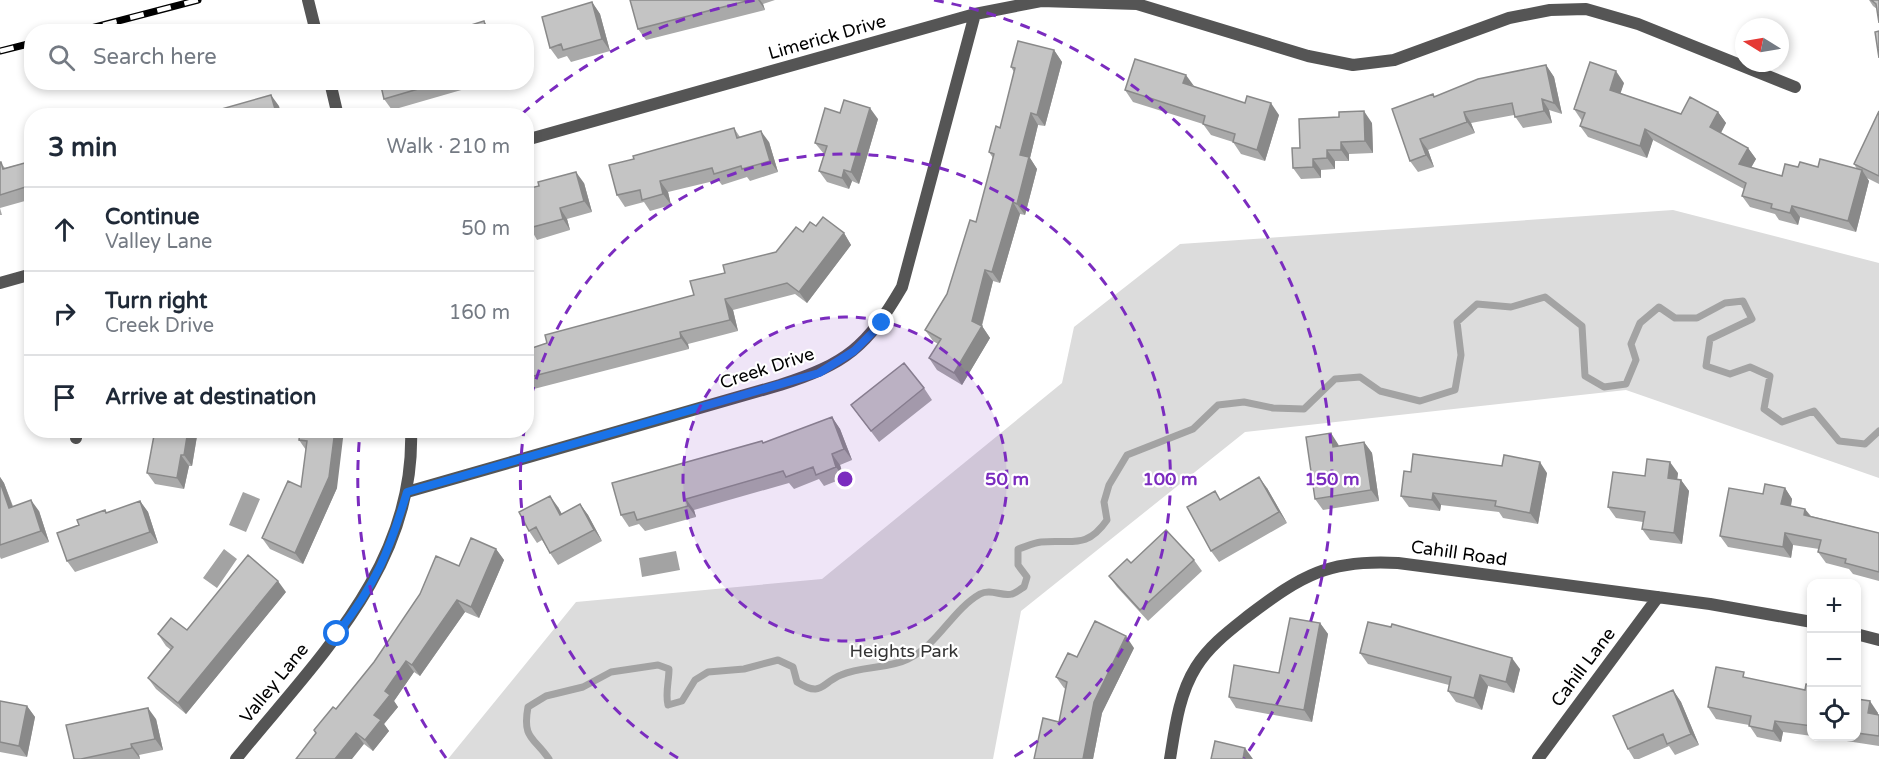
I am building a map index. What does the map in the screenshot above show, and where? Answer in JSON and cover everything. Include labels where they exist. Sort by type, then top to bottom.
[{"type":"street","points":[[308,0],[314,24]]},
{"type":"street","name":"Limerick Drive","points":[[534,138],[975,14],[1041,1],[1137,4],[1308,56],[1353,65],[1394,60],[1509,18],[1550,10],[1586,9],[1638,24],[1795,87]]},
{"type":"street","name":"Creek Drive","points":[[407,492],[819,373],[854,351],[882,323],[902,287],[975,14]]},
{"type":"street","points":[[332,90],[336,108]]},
{"type":"street","points":[[0,283],[24,276]]},
{"type":"street","name":"Valley Lane","points":[[236,759],[365,598],[390,549],[407,492],[410,438]]},
{"type":"street","name":"Cahill Road","points":[[1170,759],[1184,695],[1196,667],[1213,645],[1284,589],[1310,574],[1338,565],[1368,561],[1398,563],[1765,612],[1807,621]]},
{"type":"street","name":"Cahill Lane","points":[[1538,759],[1658,597]]},
{"type":"street","points":[[1861,635],[1879,640]]},
{"type":"green space","name":"Heights Park","points":[[1673,210],[1879,263],[1879,478],[1626,390],[1245,432],[1021,611],[993,759],[448,759],[576,602],[822,579],[1062,383],[1074,327],[1180,244]]},
{"type":"shaded area","points":[[243,492],[260,499],[246,532],[229,525]]},
{"type":"shaded area","points":[[224,549],[237,559],[217,588],[203,578]]},
{"type":"shaded area","points":[[676,551],[680,570],[642,577],[639,558]]},
{"type":"building","points":[[630,0],[750,0],[638,29]]},
{"type":"building","points":[[1871,0],[1879,0],[1879,23],[1876,4]]},
{"type":"building","points":[[592,2],[602,39],[563,50],[561,44],[550,48],[542,17]]},
{"type":"building","points":[[1879,31],[1879,58],[1875,32]]},
{"type":"building","points":[[1018,41],[1054,50],[1037,115],[1031,113],[1020,155],[1029,157],[1017,204],[1013,202],[992,272],[985,270],[972,321],[982,326],[954,373],[929,358],[941,339],[925,330],[947,294],[970,220],[976,222],[994,154],[989,152],[996,126],[1000,128],[1015,68],[1011,67]]},
{"type":"building","points":[[1135,59],[1186,75],[1183,83],[1245,103],[1247,96],[1271,103],[1257,150],[1233,142],[1235,134],[1203,124],[1205,116],[1125,90]]},
{"type":"building","points":[[1590,62],[1616,71],[1610,90],[1681,114],[1690,97],[1718,112],[1710,127],[1748,148],[1739,164],[1782,176],[1785,164],[1798,167],[1800,162],[1818,167],[1820,159],[1862,170],[1848,221],[1792,206],[1790,213],[1771,208],[1772,204],[1742,196],[1746,183],[1645,129],[1640,146],[1580,126],[1585,113],[1574,109]]},
{"type":"building","points":[[1546,65],[1554,103],[1542,99],[1544,111],[1515,117],[1512,103],[1464,112],[1467,122],[1420,139],[1426,155],[1410,161],[1392,109],[1433,94],[1434,97],[1478,79]]},
{"type":"building","points":[[382,90],[415,90],[384,99]]},
{"type":"building","points":[[271,95],[275,108],[225,108]]},
{"type":"building","points":[[844,100],[870,108],[851,172],[844,170],[842,178],[819,171],[827,146],[815,143],[825,108],[840,113]]},
{"type":"building","points":[[1364,111],[1365,141],[1341,142],[1341,150],[1327,150],[1327,158],[1313,159],[1313,167],[1293,168],[1292,148],[1300,148],[1299,119],[1339,117],[1339,112]]},
{"type":"building","points":[[1879,111],[1879,176],[1854,164]]},
{"type":"building","points":[[734,128],[737,138],[761,131],[770,161],[714,174],[712,168],[660,181],[663,194],[642,200],[640,190],[617,195],[609,165],[634,159],[633,156]]},
{"type":"building","points":[[0,162],[3,169],[24,163],[24,188],[0,195]]},
{"type":"building","points":[[576,172],[584,201],[560,208],[563,219],[534,227],[534,187],[539,186],[538,182]]},
{"type":"building","points":[[823,217],[844,233],[799,292],[787,283],[725,299],[730,320],[680,332],[681,338],[534,376],[534,347],[547,343],[545,335],[694,295],[690,281],[725,273],[723,265],[776,252],[796,227],[803,232],[810,222],[816,226]]},
{"type":"building","points":[[904,363],[924,388],[871,431],[851,405]]},
{"type":"building","points":[[832,417],[844,449],[832,454],[836,467],[816,475],[813,467],[786,477],[783,471],[686,499],[688,506],[637,520],[634,512],[621,515],[612,483],[762,441],[763,443]]},
{"type":"building","points":[[1331,433],[1333,447],[1364,442],[1371,490],[1315,499],[1306,437]]},
{"type":"building","points":[[154,438],[187,438],[177,478],[147,473]]},
{"type":"building","points":[[299,438],[334,438],[329,477],[295,553],[262,538],[288,481],[301,487],[307,441],[299,440]]},
{"type":"building","points":[[1413,454],[1502,466],[1504,455],[1540,462],[1530,513],[1495,506],[1496,501],[1433,493],[1432,500],[1401,496],[1404,471],[1411,472]]},
{"type":"building","points":[[1647,459],[1670,462],[1668,478],[1681,480],[1674,533],[1642,529],[1645,512],[1608,507],[1613,472],[1645,476]]},
{"type":"building","points":[[1259,477],[1279,512],[1211,551],[1187,507],[1215,491],[1220,500]]},
{"type":"building","points":[[0,482],[9,508],[31,500],[41,531],[0,545]]},
{"type":"building","points":[[1765,484],[1785,488],[1781,504],[1805,509],[1804,515],[1879,533],[1879,572],[1845,563],[1846,559],[1818,552],[1821,540],[1785,533],[1783,547],[1720,536],[1729,488],[1763,494]]},
{"type":"building","points":[[550,496],[560,515],[580,504],[594,530],[550,553],[536,527],[529,531],[519,512]]},
{"type":"building","points":[[140,501],[150,532],[67,561],[57,533],[79,525],[77,520]]},
{"type":"building","points":[[1166,530],[1194,560],[1140,610],[1109,576],[1127,559],[1131,563]]},
{"type":"building","points":[[471,538],[496,549],[471,607],[457,600],[412,665],[406,661],[385,691],[390,695],[374,715],[381,720],[365,740],[356,733],[335,759],[296,759],[316,733],[314,730],[333,707],[336,709],[374,662],[420,594],[436,556],[459,566]]},
{"type":"building","points":[[248,555],[278,581],[178,703],[148,678],[173,647],[158,634],[171,618],[187,630]]},
{"type":"building","points":[[1290,618],[1320,623],[1304,710],[1229,697],[1234,665],[1279,673]]},
{"type":"building","points":[[1095,621],[1126,636],[1094,702],[1083,759],[1034,759],[1043,718],[1059,722],[1067,682],[1056,677],[1068,653],[1077,657]]},
{"type":"building","points":[[1368,622],[1391,627],[1392,624],[1512,658],[1506,682],[1480,675],[1474,698],[1448,691],[1451,677],[1360,653]]},
{"type":"building","points":[[1716,667],[1744,672],[1743,677],[1805,690],[1807,684],[1807,725],[1775,721],[1773,731],[1749,726],[1751,716],[1708,707]]},
{"type":"building","points":[[1673,690],[1691,734],[1667,744],[1663,734],[1628,749],[1613,716]]},
{"type":"building","points":[[1861,700],[1870,701],[1868,713],[1879,715],[1879,736],[1861,734]]},
{"type":"building","points":[[0,701],[27,706],[19,746],[0,742]]},
{"type":"building","points":[[148,708],[155,739],[131,744],[132,748],[74,759],[66,725]]},
{"type":"building","points":[[1215,741],[1245,748],[1243,759],[1211,759]]},
{"type":"waterway","points":[[549,759],[528,732],[528,707],[546,696],[583,687],[611,672],[658,665],[669,669],[668,705],[682,701],[695,680],[708,672],[744,669],[778,660],[793,667],[797,682],[805,687],[817,689],[849,672],[908,659],[928,645],[961,609],[980,594],[988,592],[1008,595],[1024,587],[1027,577],[1018,565],[1018,549],[1052,541],[1078,541],[1092,536],[1107,520],[1104,502],[1109,485],[1127,455],[1193,429],[1218,405],[1244,402],[1273,408],[1304,409],[1335,379],[1360,377],[1380,391],[1420,401],[1455,390],[1461,355],[1457,322],[1477,304],[1511,307],[1545,297],[1582,326],[1585,376],[1604,387],[1626,384],[1636,360],[1631,344],[1640,323],[1659,307],[1675,318],[1697,318],[1725,303],[1743,301],[1752,319],[1710,339],[1706,366],[1730,374],[1750,367],[1770,376],[1764,409],[1782,422],[1814,411],[1839,441],[1865,444],[1879,431]]},
{"type":"railway","points":[[106,24],[198,0]]},
{"type":"railway","points":[[0,51],[24,45]]},
{"type":"route","points":[[337,634],[365,598],[390,549],[407,492],[819,373],[854,351],[882,323]]}]
